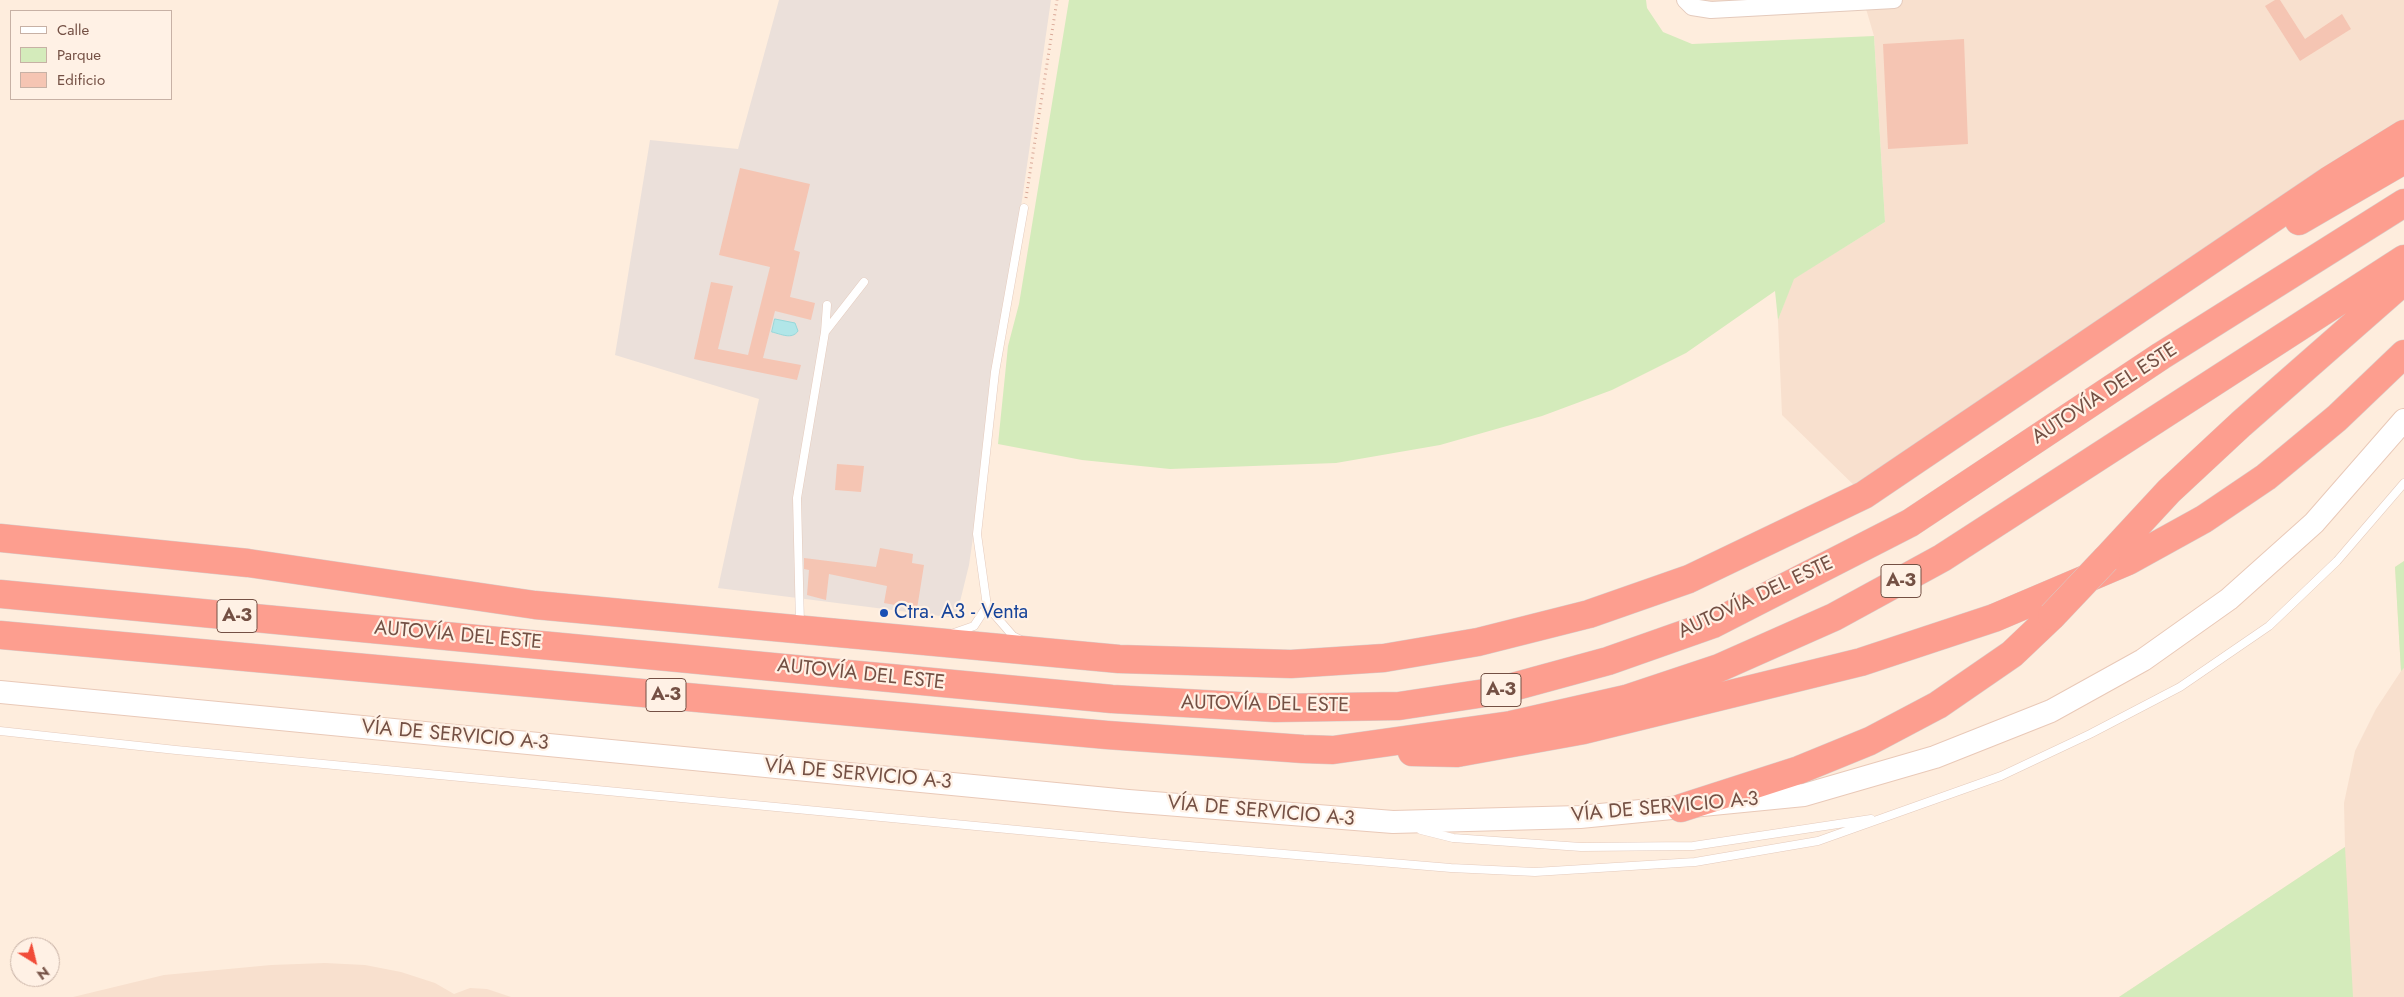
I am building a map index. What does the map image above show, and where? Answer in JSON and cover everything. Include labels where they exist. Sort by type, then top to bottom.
[{"type":"highway","points":[[0,538],[248,563],[535,605],[1119,659],[1291,664],[1384,658],[1478,642],[1589,614],[1689,579],[1864,495],[2328,181],[2404,134]]},
{"type":"highway","points":[[2200,268],[2299,221],[2404,160]]},
{"type":"highway","name":"AUTOVÍA DEL ESTE","points":[[0,594],[1112,699],[1275,708],[1399,706],[1498,691],[1608,661],[1713,624],[1910,523],[2162,356],[2404,203]]},
{"type":"highway","name":"AUTOVÍA DEL ESTE","points":[[0,634],[1107,735],[1333,750],[1512,725],[1626,699],[1719,668],[1834,617],[1942,558],[2404,259]]},
{"type":"highway","points":[[1681,808],[1800,770],[1870,741],[1938,705],[2012,654],[2106,560],[2169,491],[2241,424],[2404,281]]},
{"type":"highway","points":[[1333,750],[1457,753],[1584,730],[1861,662],[1994,618],[2128,561],[2204,519],[2266,477],[2337,418],[2404,354]]},
{"type":"main road","name":"VÍA DE SERVICIO A-3","points":[[0,692],[1128,801],[1393,822],[1580,817],[1804,795],[1935,757],[2051,711],[2143,660],[2229,599],[2314,523],[2404,420]]},
{"type":"street","points":[[1685,0],[1692,7],[1711,10],[1894,0]]},
{"type":"lane","points":[[1024,208],[995,372],[977,534],[987,606],[1013,636],[1046,652]]},
{"type":"lane","points":[[825,332],[864,282]]},
{"type":"lane","points":[[800,630],[797,498],[825,332],[827,305]]},
{"type":"lane","points":[[0,731],[176,750],[1165,844],[1451,868],[1535,872],[1695,862],[1818,842],[1888,817],[2001,776],[2090,734],[2180,687],[2269,626],[2336,561],[2404,483]]},
{"type":"lane","points":[[930,642],[974,626],[987,606]]},
{"type":"lane","points":[[1393,822],[1453,838],[1581,847],[1694,846],[1888,817]]},
{"type":"path","points":[[1024,208],[1057,0]]},
{"type":"shaded area","points":[[779,0],[1051,0],[969,565],[956,618],[718,588],[759,399],[615,355],[650,140],[738,149]]},
{"type":"shaded area","points":[[1685,0],[2404,0],[2404,134],[1864,495],[1782,415],[1778,320],[1793,279],[1885,222],[1874,36],[1864,2],[1711,10]]},
{"type":"shaded area","points":[[2404,561],[2404,997],[2119,997],[2345,847],[2344,803],[2355,751],[2376,709],[2401,671],[2395,567]]},
{"type":"shaded area","points":[[325,963],[365,965],[401,972],[435,983],[454,994],[470,988],[487,989],[511,997],[73,997],[164,975],[271,965]]},
{"type":"green space","points":[[1069,0],[1646,0],[1647,8],[1663,32],[1692,44],[1874,36],[1885,222],[1794,279],[1778,320],[1775,291],[1686,353],[1612,390],[1542,416],[1440,445],[1336,463],[1170,469],[1082,460],[998,444],[1008,346],[1019,304]]},
{"type":"green space","points":[[2404,561],[2404,668],[2401,671],[2395,567]]},
{"type":"green space","points":[[2345,847],[2353,997],[2119,997]]},
{"type":"water","points":[[775,319],[795,323],[798,331],[790,336],[772,332]]},
{"type":"building","points":[[2275,0],[2280,0],[2305,39],[2342,14],[2351,29],[2300,61],[2265,6]]},
{"type":"building","points":[[1964,39],[1968,144],[1888,149],[1883,44]]},
{"type":"building","points":[[740,168],[810,184],[794,250],[800,252],[790,297],[815,303],[811,320],[775,311],[763,358],[801,365],[797,380],[694,359],[711,282],[733,286],[718,349],[748,355],[770,267],[719,255]]},
{"type":"building","points":[[837,464],[864,466],[861,492],[835,490]]},
{"type":"building","points":[[880,548],[913,554],[912,563],[924,565],[917,609],[884,603],[887,586],[829,574],[826,600],[807,595],[809,570],[804,569],[804,558],[876,567]]},
{"type":"place","name":"Ctra. A3 - Venta","points":[[884,613]]}]
